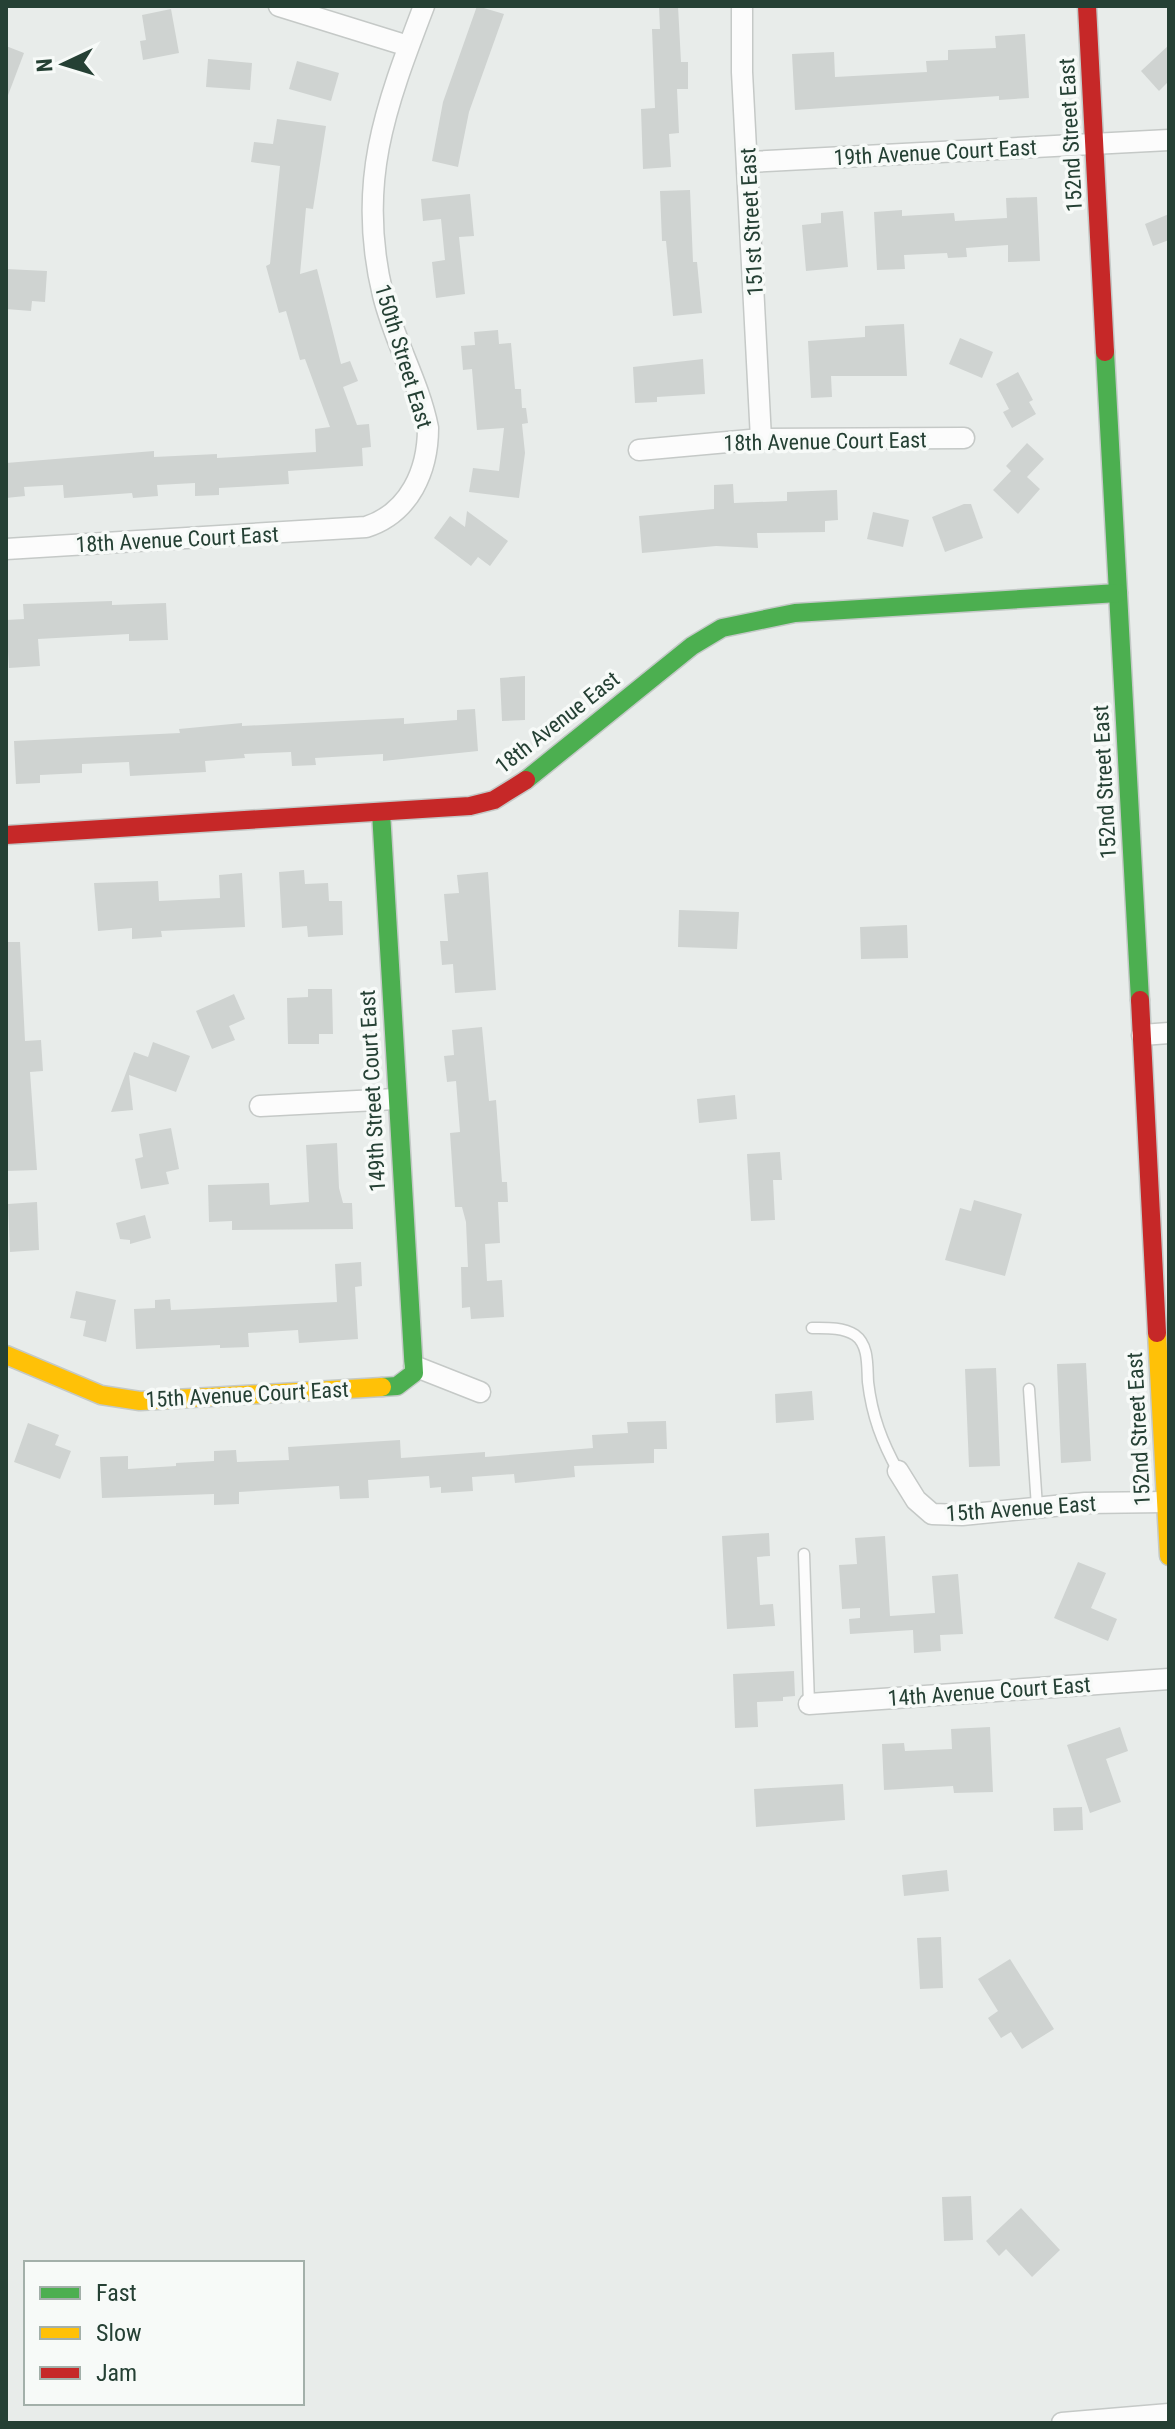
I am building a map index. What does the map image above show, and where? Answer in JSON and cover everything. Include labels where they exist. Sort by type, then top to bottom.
[{"type":"street","points":[[279,6],[408,46]]},
{"type":"street","name":"150th Street East","points":[[349,529],[380,523],[401,505],[420,478],[428,449],[425,411],[382,294],[370,199],[381,130],[424,6]]},
{"type":"street","name":"151st Street East","points":[[742,6],[741,58],[749,162],[761,439]]},
{"type":"street","name":"152nd Street East","points":[[1087,6],[1142,1035],[1163,1323],[1165,1502],[1169,1556]]},
{"type":"street","name":"19th Avenue Court East","points":[[749,162],[1169,140]]},
{"type":"street","name":"18th Avenue Court East","points":[[639,450],[761,439],[964,438]]},
{"type":"street","name":"18th Avenue Court East","points":[[6,549],[349,529]]},
{"type":"street","name":"18th Avenue East","points":[[6,835],[470,806],[494,800],[535,775],[692,646],[722,628],[795,613],[1118,593]]},
{"type":"street","name":"149th Street Court East","points":[[381,812],[414,1366]]},
{"type":"street","points":[[1142,1035],[1169,1033]]},
{"type":"street","points":[[260,1106],[396,1099]]},
{"type":"street","name":"15th Avenue Court East","points":[[6,1355],[101,1395],[140,1401],[397,1386],[414,1373],[414,1366]]},
{"type":"street","points":[[414,1366],[480,1392]]},
{"type":"street","name":"15th Avenue East","points":[[898,1471],[916,1500],[932,1514],[962,1515],[1037,1507],[1165,1502]]},
{"type":"street","name":"14th Avenue Court East","points":[[809,1704],[1169,1679]]},
{"type":"street","points":[[1062,2423],[1169,2414]]},
{"type":"lane","points":[[812,1328],[840,1329],[861,1341],[866,1354],[880,1438],[898,1471]]},
{"type":"lane","points":[[1029,1389],[1037,1507]]},
{"type":"lane","points":[[804,1554],[809,1704]]},
{"type":"building","points":[[477,6],[504,14],[469,112],[458,167],[432,161],[443,102]]},
{"type":"building","points":[[659,6],[678,6],[681,62],[688,62],[688,89],[677,89],[679,133],[669,134],[671,167],[643,169],[641,109],[655,108],[652,29],[660,29]]},
{"type":"building","points":[[171,9],[179,53],[143,60],[140,41],[146,40],[142,15]]},
{"type":"building","points":[[1025,34],[1029,98],[999,100],[999,96],[795,110],[792,54],[834,52],[835,77],[927,72],[926,61],[948,60],[948,50],[996,48],[995,36]]},
{"type":"building","points":[[1169,45],[1169,81],[1159,91],[1141,71]]},
{"type":"building","points":[[6,46],[24,53],[7,98],[6,97]]},
{"type":"building","points":[[208,59],[252,63],[250,90],[206,87]]},
{"type":"building","points":[[297,61],[339,73],[331,101],[289,89]]},
{"type":"building","points":[[277,119],[326,126],[313,209],[306,208],[300,274],[317,269],[341,364],[350,361],[358,381],[343,387],[357,425],[369,424],[371,447],[362,448],[363,466],[288,471],[289,484],[219,488],[219,495],[195,496],[195,483],[157,485],[158,496],[133,498],[132,493],[64,498],[63,485],[24,487],[25,496],[6,498],[6,463],[154,451],[154,457],[217,454],[217,458],[316,452],[315,429],[330,427],[305,359],[300,360],[286,311],[279,313],[266,266],[270,264],[280,166],[251,162],[254,142],[273,144]]},
{"type":"building","points":[[690,190],[693,262],[697,262],[702,313],[673,316],[666,241],[662,241],[660,191]]},
{"type":"building","points":[[470,194],[474,236],[459,237],[465,294],[436,298],[432,262],[445,260],[441,219],[423,221],[421,199]]},
{"type":"building","points":[[1037,197],[1040,261],[1008,262],[1008,245],[966,248],[967,257],[948,258],[947,253],[904,255],[905,269],[877,270],[874,212],[902,210],[902,216],[954,213],[955,221],[1007,218],[1006,198]]},
{"type":"building","points":[[843,211],[848,267],[806,271],[802,225],[821,223],[821,213]]},
{"type":"building","points":[[1169,214],[1169,240],[1153,246],[1145,224]]},
{"type":"building","points":[[6,269],[47,271],[45,302],[32,301],[31,311],[6,309]]},
{"type":"building","points":[[904,324],[907,376],[831,376],[832,397],[811,398],[808,341],[865,337],[865,326]]},
{"type":"building","points":[[498,330],[499,344],[511,343],[515,389],[521,389],[522,408],[526,408],[528,423],[522,424],[525,453],[519,498],[469,492],[473,468],[499,471],[504,428],[477,430],[472,369],[463,370],[461,346],[475,345],[474,332]]},
{"type":"building","points":[[960,338],[993,352],[982,378],[949,364]]},
{"type":"building","points":[[703,359],[705,394],[657,397],[657,402],[635,403],[633,367]]},
{"type":"building","points":[[1018,372],[1033,400],[1029,402],[1036,414],[1012,428],[1003,412],[1009,409],[996,384]]},
{"type":"building","points":[[1027,443],[1044,459],[1027,477],[1040,489],[1018,514],[993,490],[1011,471],[1006,466]]},
{"type":"building","points":[[733,484],[734,503],[787,501],[787,492],[837,490],[838,520],[825,521],[825,532],[757,533],[758,548],[716,546],[642,553],[639,516],[714,509],[714,485]]},
{"type":"building","points":[[971,504],[983,538],[945,552],[932,517]]},
{"type":"building","points":[[467,511],[508,541],[490,566],[478,557],[471,566],[434,538],[450,516],[465,527]]},
{"type":"building","points":[[873,512],[909,520],[903,547],[867,539]]},
{"type":"building","points":[[112,601],[112,605],[166,603],[168,640],[129,641],[129,634],[38,639],[40,666],[9,668],[6,620],[24,619],[23,604]]},
{"type":"building","points":[[525,676],[525,720],[502,721],[500,678]]},
{"type":"building","points":[[475,709],[478,751],[383,761],[383,754],[315,758],[316,765],[292,766],[291,752],[244,754],[245,758],[205,761],[206,772],[130,776],[129,762],[82,764],[82,773],[40,775],[40,783],[16,784],[14,741],[180,733],[179,729],[242,723],[242,726],[404,718],[404,724],[457,720],[457,710]]},
{"type":"building","points":[[304,870],[305,884],[328,883],[329,901],[342,901],[343,935],[308,937],[307,926],[282,928],[279,872]]},
{"type":"building","points":[[488,872],[496,990],[455,993],[453,964],[442,965],[440,941],[448,941],[444,894],[459,893],[457,875]]},
{"type":"building","points":[[242,873],[245,927],[161,931],[162,937],[132,939],[132,928],[98,931],[94,883],[158,881],[159,901],[220,898],[219,875]]},
{"type":"building","points":[[679,910],[739,912],[737,949],[678,947]]},
{"type":"building","points":[[907,925],[908,958],[861,959],[860,927]]},
{"type":"building","points":[[6,942],[20,942],[25,1041],[41,1040],[43,1071],[30,1072],[37,1170],[7,1171]]},
{"type":"building","points":[[308,989],[332,989],[333,1034],[319,1034],[319,1044],[288,1044],[287,998],[308,997]]},
{"type":"building","points":[[234,994],[245,1019],[229,1026],[235,1040],[212,1049],[196,1011]]},
{"type":"building","points":[[482,1027],[489,1101],[496,1100],[502,1182],[507,1182],[508,1202],[498,1202],[500,1243],[485,1244],[487,1281],[502,1280],[504,1317],[471,1319],[470,1307],[462,1308],[461,1267],[468,1267],[466,1222],[462,1207],[455,1207],[450,1133],[460,1132],[456,1081],[447,1082],[444,1056],[454,1055],[452,1030]]},
{"type":"building","points":[[153,1042],[190,1056],[176,1092],[129,1075],[133,1110],[111,1112],[134,1052],[148,1057]]},
{"type":"building","points":[[735,1095],[737,1119],[699,1123],[697,1099]]},
{"type":"building","points":[[171,1128],[179,1169],[166,1172],[169,1184],[141,1189],[135,1159],[143,1157],[139,1134]]},
{"type":"building","points":[[337,1143],[339,1188],[343,1203],[352,1203],[353,1229],[232,1230],[232,1221],[209,1222],[208,1185],[269,1183],[270,1205],[309,1202],[306,1145]]},
{"type":"building","points":[[780,1152],[782,1180],[773,1180],[775,1220],[751,1221],[747,1154]]},
{"type":"building","points":[[974,1200],[1022,1214],[1005,1276],[945,1260],[960,1208],[971,1211]]},
{"type":"building","points":[[37,1202],[39,1250],[10,1252],[8,1204]]},
{"type":"building","points":[[145,1215],[151,1238],[130,1244],[130,1240],[120,1239],[116,1223]]},
{"type":"building","points":[[361,1262],[362,1286],[355,1287],[358,1339],[299,1343],[298,1330],[248,1333],[249,1347],[220,1348],[220,1345],[136,1349],[134,1309],[155,1308],[155,1300],[170,1299],[171,1310],[337,1302],[335,1264]]},
{"type":"building","points":[[76,1291],[116,1300],[106,1342],[83,1336],[86,1321],[70,1318]]},
{"type":"building","points":[[1086,1363],[1091,1461],[1061,1463],[1057,1364]]},
{"type":"building","points":[[996,1368],[1000,1466],[969,1467],[965,1369]]},
{"type":"building","points":[[812,1391],[814,1420],[776,1423],[775,1394]]},
{"type":"building","points":[[666,1421],[667,1449],[654,1449],[654,1463],[574,1466],[575,1477],[515,1483],[514,1474],[472,1477],[473,1491],[441,1493],[441,1487],[430,1488],[429,1476],[368,1480],[369,1498],[340,1499],[339,1486],[239,1492],[239,1504],[214,1505],[214,1494],[102,1498],[100,1457],[128,1456],[128,1469],[214,1461],[214,1451],[236,1450],[237,1462],[289,1460],[288,1447],[400,1440],[401,1458],[485,1452],[485,1457],[593,1448],[592,1435],[628,1433],[627,1422]]},
{"type":"building","points":[[28,1423],[59,1435],[55,1445],[71,1451],[60,1479],[14,1462]]},
{"type":"building","points":[[769,1533],[770,1556],[757,1557],[760,1605],[773,1604],[775,1626],[727,1629],[722,1536]]},
{"type":"building","points":[[885,1536],[890,1616],[935,1613],[932,1576],[958,1574],[963,1634],[940,1635],[941,1651],[914,1653],[913,1630],[850,1634],[849,1619],[860,1618],[860,1608],[842,1609],[839,1565],[857,1564],[855,1538]]},
{"type":"building","points":[[1078,1562],[1106,1573],[1091,1608],[1117,1619],[1108,1641],[1054,1618]]},
{"type":"building","points":[[794,1671],[795,1696],[783,1697],[783,1701],[757,1702],[758,1727],[735,1728],[733,1674]]},
{"type":"building","points":[[990,1727],[993,1792],[954,1793],[953,1786],[884,1790],[882,1744],[904,1743],[905,1751],[952,1749],[951,1729]]},
{"type":"building","points":[[1120,1727],[1128,1751],[1106,1759],[1121,1802],[1090,1813],[1067,1745]]},
{"type":"building","points":[[843,1784],[845,1820],[756,1827],[754,1789]]},
{"type":"building","points":[[1082,1807],[1083,1830],[1054,1831],[1053,1808]]},
{"type":"building","points":[[947,1870],[949,1891],[904,1896],[902,1875]]},
{"type":"building","points":[[941,1937],[943,1988],[920,1989],[917,1938]]},
{"type":"building","points":[[1010,1959],[1054,2029],[1022,2049],[1011,2032],[1001,2038],[988,2018],[998,2011],[978,1979]]},
{"type":"building","points":[[971,2196],[973,2240],[944,2241],[942,2197]]},
{"type":"building","points":[[1021,2208],[1060,2250],[1032,2277],[1006,2249],[999,2256],[986,2241]]},
{"type":"traffic: fast","points":[[1105,352],[1140,1000]]},
{"type":"traffic: fast","points":[[526,780],[692,646],[722,628],[795,613],[1118,593]]},
{"type":"traffic: fast","points":[[381,812],[414,1373],[397,1386],[382,1387]]},
{"type":"traffic: slow","points":[[1157,1333],[1169,1556]]},
{"type":"traffic: slow","points":[[6,1355],[101,1395],[140,1401],[382,1387]]},
{"type":"traffic: jam","points":[[1087,6],[1105,352]]},
{"type":"traffic: jam","points":[[6,835],[470,806],[494,800],[526,780]]},
{"type":"traffic: jam","points":[[1140,1000],[1157,1333]]}]
